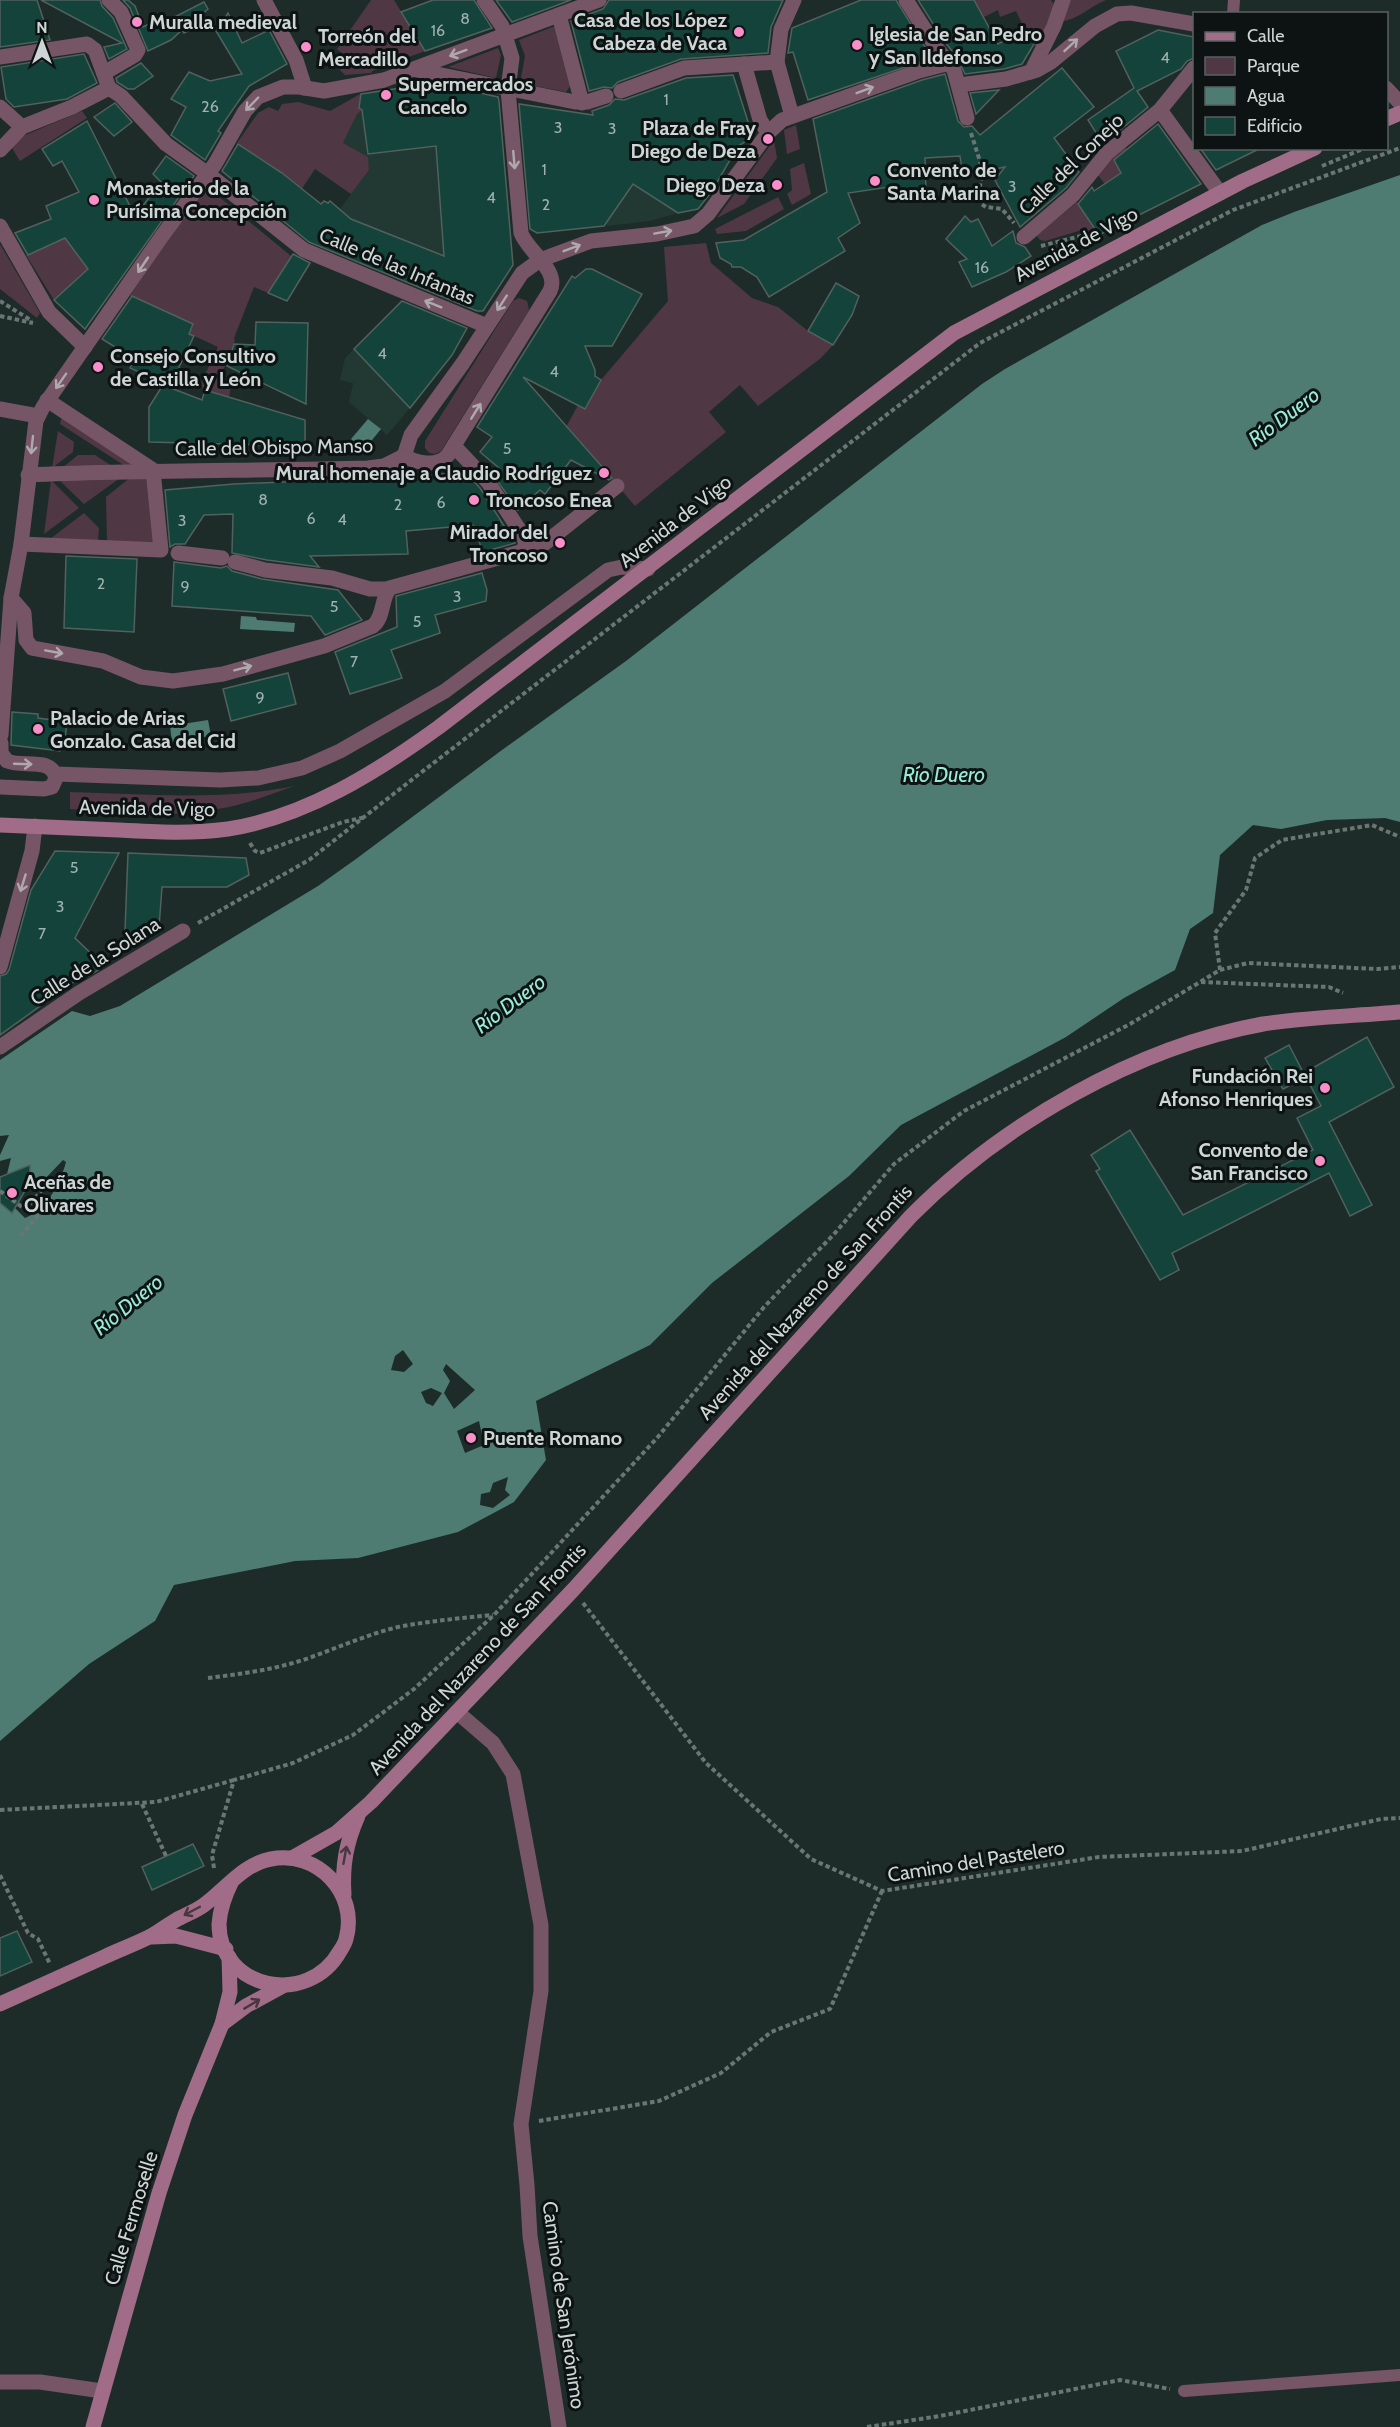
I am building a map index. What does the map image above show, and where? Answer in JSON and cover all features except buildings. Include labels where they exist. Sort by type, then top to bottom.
[{"type":"main road","name":"Avenida de Vigo","points":[[0,825],[172,832],[240,827],[307,805],[363,777],[395,758],[464,709],[942,341],[1104,253],[1220,193],[1311,150]]},
{"type":"main road","name":"Avenida del Nazareno de San Frontis","points":[[292,1858],[336,1833],[359,1814],[573,1590],[904,1223],[941,1186],[985,1150],[1038,1114],[1167,1051],[1220,1034],[1265,1024],[1400,1012]]},
{"type":"main road","name":"Avenida del Nazareno de San Frontis","points":[[345,1899],[343,1873],[346,1850],[359,1814]]},
{"type":"main road","points":[[0,2004],[149,1937],[204,1905],[232,1881],[249,1867],[270,1859],[292,1858],[314,1865],[333,1879],[345,1899],[348,1912],[346,1940],[333,1964],[310,1980],[283,1986],[267,1984],[252,1978],[238,1968],[227,1952],[219,1925],[222,1903],[232,1881]]},
{"type":"main road","points":[[149,1937],[176,1936],[227,1952]]},
{"type":"main road","name":"Calle Fermoselle","points":[[93,2427],[159,2193],[185,2115],[222,2025],[230,1992],[227,1952]]},
{"type":"main road","name":"Calle Fermoselle","points":[[222,2025],[246,2006],[283,1986]]},
{"type":"street","points":[[0,150],[22,127],[72,107],[135,56],[138,50],[121,12],[109,0]]},
{"type":"street","points":[[264,0],[296,60],[305,88]]},
{"type":"street","points":[[484,0],[506,35],[512,58],[509,96],[520,230],[525,243],[540,260],[552,277],[551,288],[448,455],[440,461],[418,462],[404,456],[411,435],[522,273],[540,260],[586,242],[605,238],[657,234],[694,226],[711,210],[768,133],[782,120],[923,69],[950,63]]},
{"type":"street","points":[[599,0],[373,82],[328,91],[277,88],[254,100],[245,111],[208,174],[47,400],[38,416],[33,430],[21,544],[11,598],[3,674],[1,753],[7,761],[46,765],[56,774],[220,780],[258,778],[302,768],[340,751],[445,691],[608,570],[622,567],[648,569]]},
{"type":"street","points":[[792,116],[777,62],[782,28],[794,0]]},
{"type":"street","points":[[906,0],[936,47],[950,63],[959,85],[967,118]]},
{"type":"street","points":[[1031,72],[1054,26],[1063,0]]},
{"type":"street","points":[[959,85],[1006,79],[1031,72],[1051,62],[1086,32],[1117,14],[1131,13],[1193,24]]},
{"type":"street","points":[[559,15],[582,103]]},
{"type":"street","points":[[0,57],[87,44],[95,50],[106,80]]},
{"type":"street","points":[[411,70],[436,73],[509,96],[582,103],[684,68],[777,62]]},
{"type":"street","points":[[738,64],[752,94],[760,120],[768,133]]},
{"type":"street","name":"Calle del Conejo","points":[[1024,237],[1073,195],[1109,151],[1160,110],[1193,69]]},
{"type":"street","name":"Calle de las Infantas","points":[[106,80],[168,146],[208,174],[309,253],[487,326]]},
{"type":"street","points":[[1388,89],[1400,103]]},
{"type":"street","points":[[0,107],[22,127]]},
{"type":"street","points":[[1160,110],[1220,193]]},
{"type":"street","points":[[0,226],[47,309],[85,347]]},
{"type":"street","points":[[47,400],[156,470],[168,551]]},
{"type":"street","points":[[0,409],[38,416]]},
{"type":"street","points":[[454,446],[488,482],[524,537],[526,547]]},
{"type":"street","name":"Calle del Obispo Manso","points":[[28,475],[156,470],[241,471],[368,468],[389,464],[404,456]]},
{"type":"street","points":[[21,544],[168,551],[229,560],[265,570],[332,578],[370,589],[389,589],[545,543],[617,486]]},
{"type":"street","points":[[11,598],[24,613],[26,640],[32,648],[103,661],[141,677],[173,681],[232,672],[313,649],[373,626],[379,620],[389,589]]},
{"type":"street","points":[[0,788],[48,788],[56,783],[56,774]]},
{"type":"street","points":[[0,967],[32,851],[35,826]]},
{"type":"street","name":"Calle de la Solana","points":[[0,1047],[80,993],[183,932]]},
{"type":"street","name":"Camino de San Jerónimo","points":[[457,1712],[493,1743],[513,1774],[541,1925],[541,1991],[521,2124],[530,2236],[560,2427]]},
{"type":"street","points":[[0,2382],[40,2382],[102,2391]]},
{"type":"lane","points":[[1184,2391],[1400,2375]]},
{"type":"path","points":[[967,118],[982,171],[978,195],[980,202],[986,207],[1005,211],[1024,237],[1034,245],[1042,246],[1087,236],[1104,253]]},
{"type":"path","points":[[183,932],[309,860],[980,343],[1233,210],[1400,148]]},
{"type":"path","points":[[0,300],[38,324],[0,316]]},
{"type":"path","points":[[240,827],[255,851],[261,852],[350,819],[366,817]]},
{"type":"path","points":[[1220,970],[1215,933],[1246,890],[1256,858],[1282,840],[1372,825],[1400,837]]},
{"type":"path","points":[[1201,982],[1329,987],[1343,993]]},
{"type":"path","points":[[0,1191],[22,1207],[27,1208],[53,1176]]},
{"type":"path","points":[[21,1236],[44,1208],[34,1201]]},
{"type":"path","name":"Camino del Pastelero","points":[[573,1590],[706,1763],[811,1859],[882,1892],[1098,1857],[1242,1851],[1382,1819],[1400,1818]]},
{"type":"path","points":[[208,1678],[255,1672],[302,1660],[352,1641],[397,1628],[448,1619],[494,1615]]},
{"type":"path","points":[[0,1810],[156,1802],[234,1780]]},
{"type":"path","points":[[141,1803],[166,1856]]},
{"type":"path","points":[[0,1875],[28,1933],[38,1939],[50,1964]]},
{"type":"path","points":[[521,2124],[659,2101],[721,2073],[771,2032],[830,2009],[882,1892]]},
{"type":"path","points":[[867,2427],[940,2416],[1120,2380],[1184,2391]]},
{"type":"shaded area","points":[[362,110],[363,117],[383,115],[385,126],[364,129],[368,154],[430,147],[436,134],[444,256],[351,219],[340,209],[369,170],[367,157],[343,143],[357,113]]},
{"type":"shaded area","points":[[635,181],[642,189],[678,213],[650,221],[607,226],[606,223]]},
{"type":"shaded area","points":[[354,349],[410,408],[387,435],[349,402],[353,383],[340,380],[345,358]]},
{"type":"green space","points":[[371,0],[394,0],[425,51],[371,73],[345,75],[339,69],[348,58],[337,49]]},
{"type":"green space","points":[[974,0],[1051,0],[1055,5],[1037,48],[1028,37],[1016,11],[1000,17],[998,10],[984,17]]},
{"type":"green space","points":[[1068,0],[1106,0],[1078,16],[1059,22]]},
{"type":"green space","points":[[555,26],[571,85],[566,92],[520,83],[525,56],[519,40]]},
{"type":"green space","points":[[498,48],[501,55],[496,78],[448,67]]},
{"type":"green space","points":[[362,93],[359,108],[362,110],[357,114],[343,143],[368,157],[369,170],[351,194],[315,169],[301,190],[282,173],[237,143],[258,113],[269,107],[278,111],[282,104],[298,102],[330,111]]},
{"type":"green space","points":[[82,111],[87,118],[20,161],[12,148],[21,137]]},
{"type":"green space","points":[[796,125],[800,149],[787,154],[784,130]]},
{"type":"green space","points":[[774,140],[777,158],[744,204],[717,218]]},
{"type":"green space","points":[[1124,145],[1136,162],[1105,184],[1097,174]]},
{"type":"green space","points":[[804,163],[811,194],[792,205],[787,194],[792,190],[790,169]]},
{"type":"green space","points":[[207,187],[291,256],[268,293],[254,287],[221,376],[232,381],[229,397],[205,390],[200,385],[218,347],[188,333],[193,324],[130,296],[165,243]]},
{"type":"green space","points":[[778,197],[784,209],[746,231],[717,234],[715,229]]},
{"type":"green space","points":[[1077,202],[1099,235],[1082,230],[1045,241],[1040,240],[1037,236]]},
{"type":"green space","points":[[69,235],[88,269],[54,300],[26,255]]},
{"type":"green space","points":[[706,243],[711,263],[752,298],[778,307],[808,331],[833,345],[821,358],[758,406],[740,385],[709,412],[726,432],[635,506],[577,438],[564,431],[578,405],[586,408],[601,380],[668,301],[664,247]]},
{"type":"green space","points":[[0,244],[40,313],[37,318],[0,289]]},
{"type":"green space","points":[[519,298],[527,301],[529,310],[441,451],[435,454],[429,453],[425,448],[425,441],[513,301]]},
{"type":"green space","points":[[62,415],[131,459],[131,466],[125,466],[60,424]]},
{"type":"green space","points":[[58,431],[74,442],[73,452],[52,468]]},
{"type":"green space","points":[[78,455],[95,455],[112,466],[62,468]]},
{"type":"green space","points":[[131,477],[149,477],[155,544],[107,541],[106,497]]},
{"type":"green space","points":[[120,478],[84,504],[59,480]]},
{"type":"green space","points":[[51,480],[79,508],[44,534]]},
{"type":"green space","points":[[84,513],[99,528],[98,541],[50,539]]},
{"type":"green space","points":[[294,786],[237,805],[200,812],[144,814],[70,809],[70,792],[211,795],[239,794]]},
{"type":"water","name":"Río Duero","points":[[1400,175],[1400,822],[1385,818],[1327,820],[1281,829],[1253,825],[1220,855],[1213,913],[1190,929],[1175,970],[1124,998],[1066,1037],[901,1125],[849,1176],[712,1283],[650,1345],[536,1401],[546,1460],[514,1502],[458,1532],[358,1558],[295,1561],[174,1585],[155,1621],[89,1664],[0,1741],[0,1203],[12,1212],[15,1208],[25,1218],[33,1214],[52,1195],[66,1162],[63,1160],[41,1183],[30,1188],[30,1165],[7,1174],[11,1158],[0,1161],[0,1155],[9,1135],[0,1136],[0,1060],[72,1011],[90,1016],[120,1006],[318,886],[626,661],[982,384],[1262,225]],"holes":[[[403,1350],[413,1364],[404,1372],[391,1370],[395,1356]],[[446,1364],[475,1390],[454,1409],[444,1393],[450,1381],[443,1370]],[[431,1388],[442,1393],[433,1406],[426,1403],[421,1392]],[[479,1421],[484,1445],[465,1453],[457,1431]],[[508,1477],[505,1490],[510,1495],[493,1508],[480,1505],[481,1494],[490,1492],[493,1483]]]},
{"type":"water","points":[[368,419],[381,429],[364,450],[351,439]]},
{"type":"water","points":[[241,616],[256,617],[257,620],[295,623],[294,632],[240,629]]},
{"type":"water","points":[[208,720],[211,736],[172,742],[170,726]]},
{"type":"place","name":"Muralla medieval","points":[[137,22]]},
{"type":"place","name":"Casa de los López Cabeza de Vaca","points":[[739,32]]},
{"type":"place","name":"Iglesia de San Pedro y San Ildefonso","points":[[857,45]]},
{"type":"place","name":"Torreón del Mercadillo","points":[[306,47]]},
{"type":"place","name":"Supermercados Cancelo","points":[[386,95]]},
{"type":"place","name":"Plaza de Fray Diego de Deza","points":[[768,139]]},
{"type":"place","name":"Convento de Santa Marina","points":[[875,181]]},
{"type":"place","name":"Diego Deza","points":[[777,185]]},
{"type":"place","name":"Monasterio de la Purísima Concepción","points":[[94,200]]},
{"type":"place","name":"Consejo Consultivo de Castilla y León","points":[[98,367]]},
{"type":"place","name":"Mural homenaje a Claudio Rodríguez","points":[[604,473]]},
{"type":"place","name":"Troncoso Enea","points":[[474,500]]},
{"type":"place","name":"Mirador del Troncoso","points":[[560,543]]},
{"type":"place","name":"Palacio de Arias Gonzalo. Casa del Cid","points":[[38,729]]},
{"type":"place","name":"Fundación Rei Afonso Henriques","points":[[1325,1088]]},
{"type":"place","name":"Convento de San Francisco","points":[[1320,1161]]},
{"type":"place","name":"Aceñas de Olivares","points":[[12,1193]]},
{"type":"place","name":"Puente Romano","points":[[471,1438]]}]
